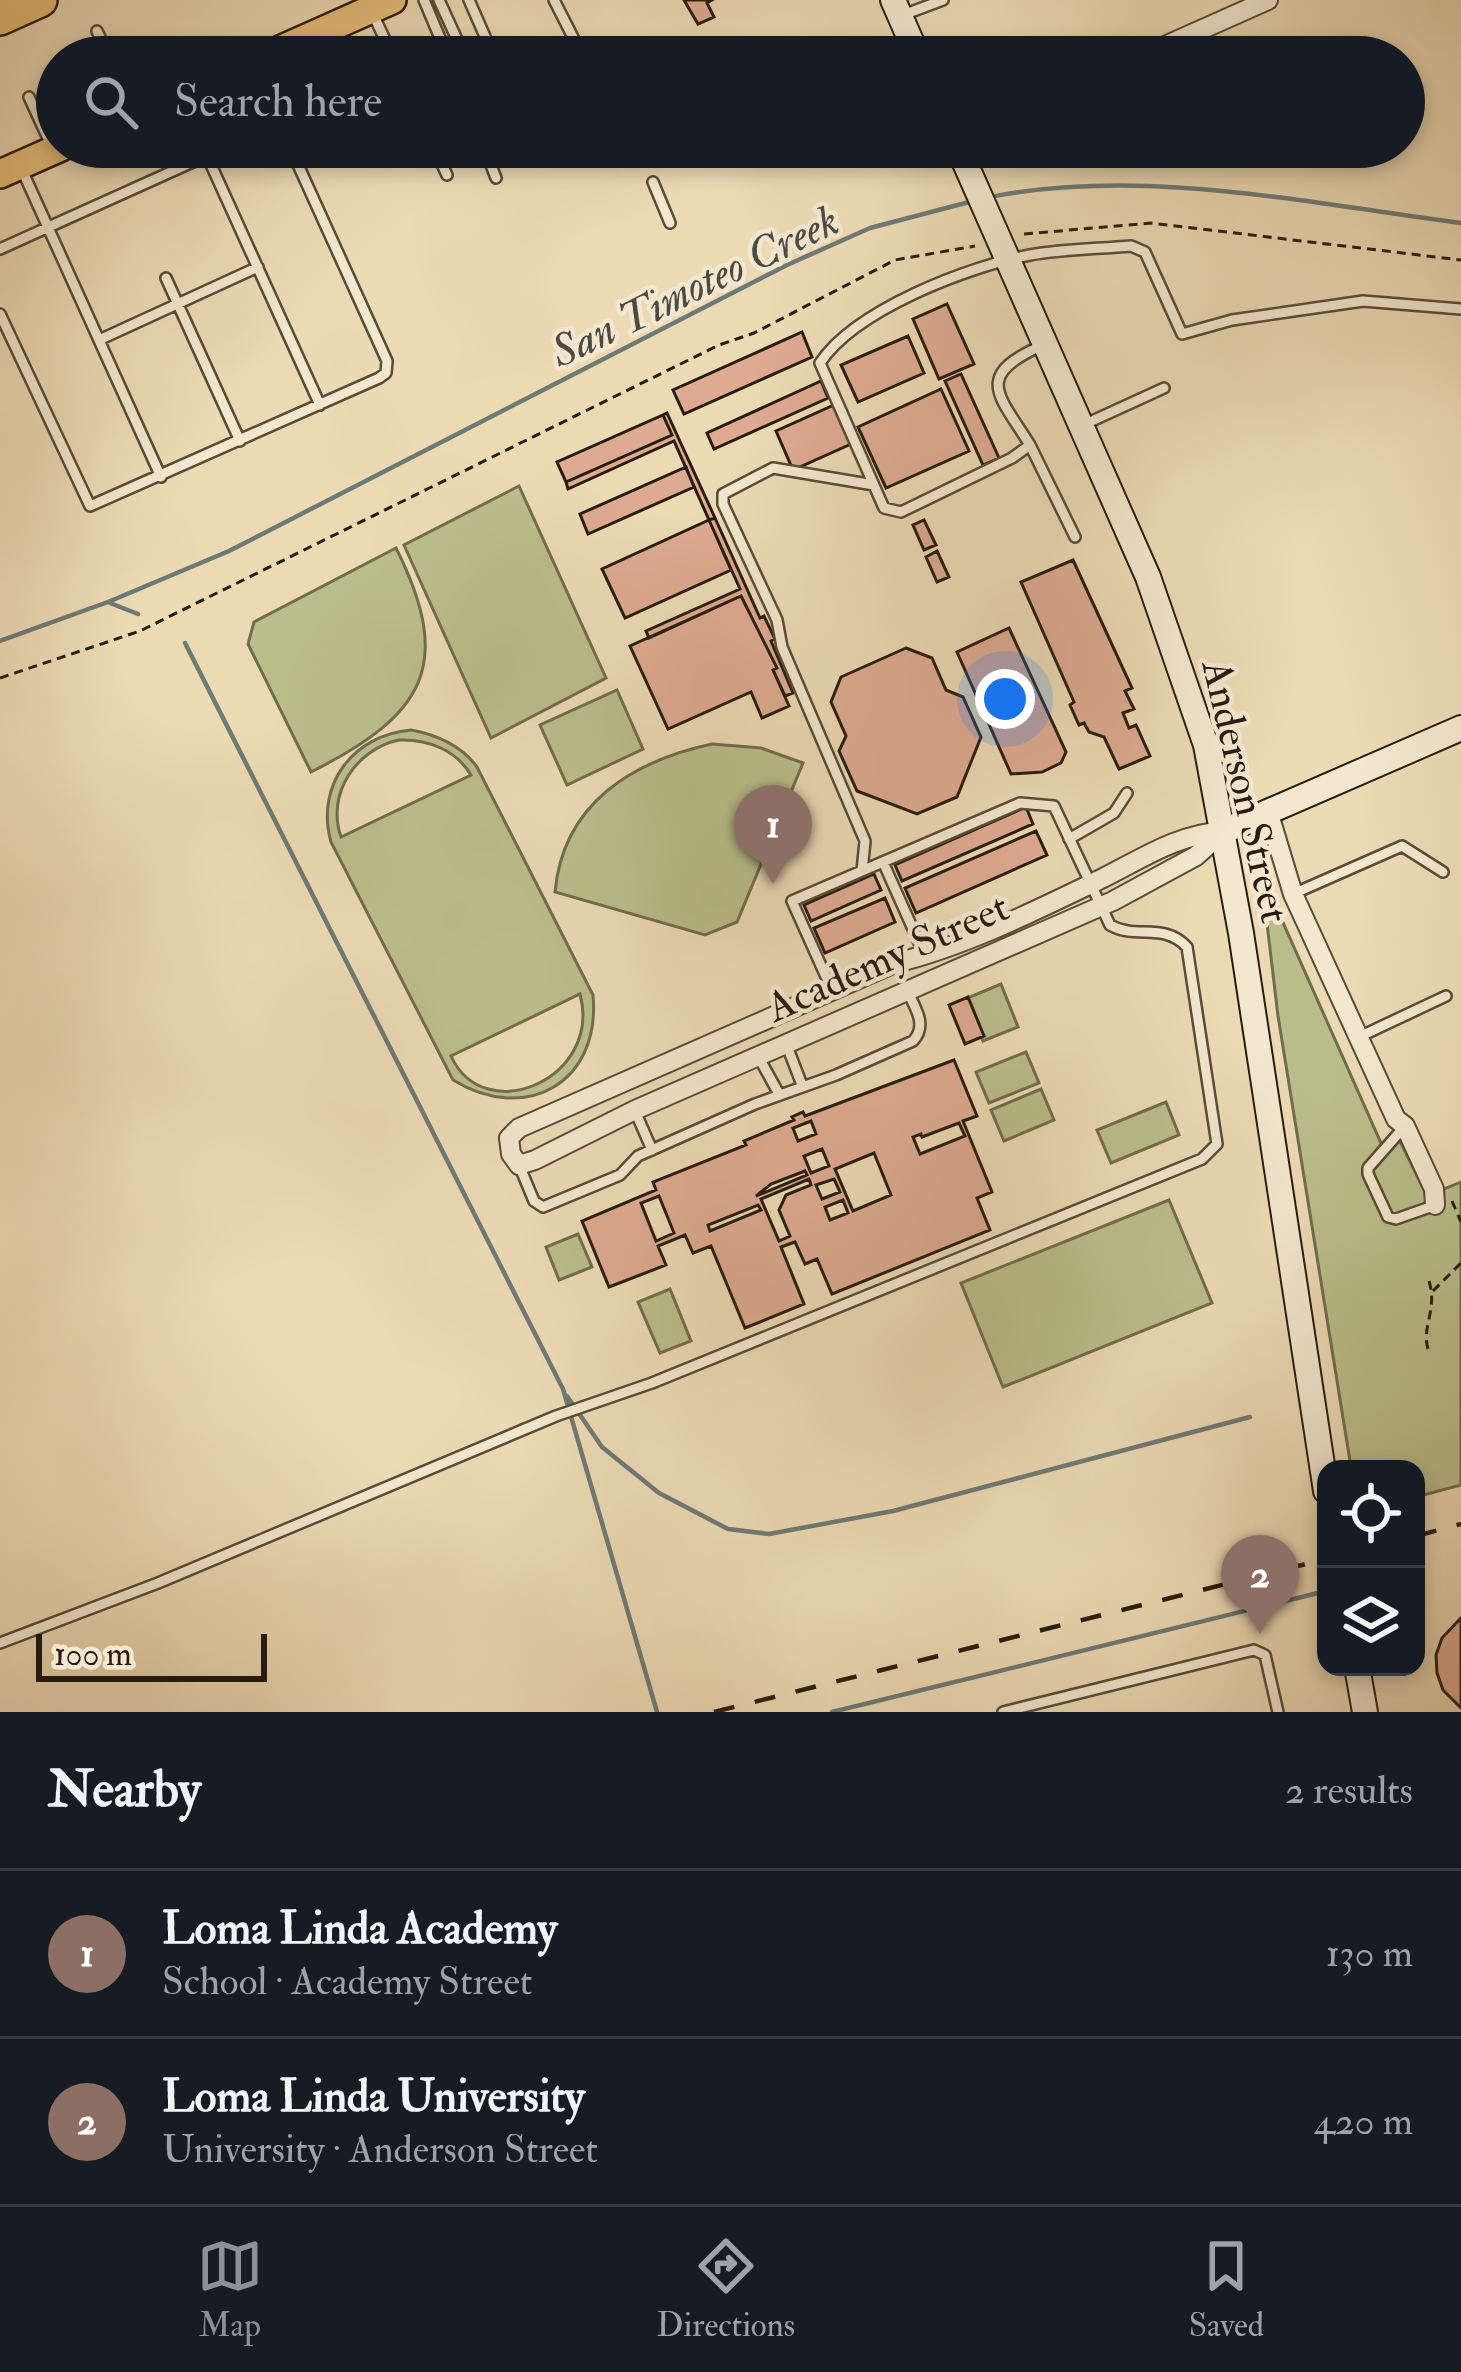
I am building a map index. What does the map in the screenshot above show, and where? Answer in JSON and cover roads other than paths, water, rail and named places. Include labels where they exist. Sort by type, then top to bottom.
[{"type":"highway","points":[[0,18],[40,0]]},
{"type":"main road","points":[[311,36],[381,5]]},
{"type":"main road","points":[[896,8],[909,36]]},
{"type":"main road","name":"Anderson Street","points":[[966,168],[985,239],[1008,260],[1148,578],[1206,745],[1224,831],[1321,1460]]},
{"type":"main road","name":"Academy Street","points":[[1224,831],[1461,728]]},
{"type":"main road","points":[[1359,1676],[1365,1712]]},
{"type":"street","points":[[1187,36],[1268,0]]},
{"type":"street","points":[[1268,811],[1293,894],[1396,1119],[1405,1126],[1441,1196]]},
{"type":"street","name":"Academy Street","points":[[572,1139],[563,1129],[567,1119],[899,974],[926,956],[1190,834],[1224,831]]},
{"type":"street","name":"Academy Street","points":[[926,956],[895,963],[519,1128],[509,1138],[511,1154],[519,1165],[561,1149],[572,1139],[635,1110],[1099,905],[1196,856],[1224,831]]},
{"type":"lane","points":[[424,0],[439,36]]},
{"type":"lane","points":[[439,0],[455,36]]},
{"type":"lane","points":[[469,0],[485,36]]},
{"type":"lane","points":[[554,0],[572,36]]},
{"type":"lane","points":[[896,8],[943,0]]},
{"type":"lane","points":[[381,5],[388,36]]},
{"type":"lane","points":[[97,31],[99,36]]},
{"type":"lane","points":[[29,97],[36,110]]},
{"type":"lane","points":[[0,250],[170,168]]},
{"type":"lane","points":[[213,168],[320,405]]},
{"type":"lane","points":[[0,314],[90,506],[379,378],[386,373],[387,361],[300,168]]},
{"type":"lane","points":[[444,168],[447,175]]},
{"type":"lane","points":[[492,168],[496,178]]},
{"type":"lane","points":[[10,170],[48,228],[161,477]]},
{"type":"lane","points":[[653,182],[670,223]]},
{"type":"lane","points":[[1030,445],[901,512],[884,508],[820,363],[832,345],[880,313],[984,266],[1132,246],[1145,252],[1182,334],[1232,320],[1363,301],[1461,309]]},
{"type":"lane","points":[[99,340],[257,267]]},
{"type":"lane","points":[[166,278],[240,441]]},
{"type":"lane","points":[[1045,344],[1004,366],[997,381],[1000,397],[1030,445],[1075,537]]},
{"type":"lane","points":[[1082,426],[1164,388]]},
{"type":"lane","points":[[862,871],[865,841],[782,647],[777,620],[723,504],[723,494],[773,468],[874,485]]},
{"type":"lane","points":[[1069,838],[1114,814],[1127,794]]},
{"type":"lane","points":[[0,1643],[158,1583],[556,1416],[987,1248],[1213,1151],[1218,1134],[1186,947],[1177,936],[1164,932],[1115,929],[1099,905],[1054,806],[1020,803],[792,901],[832,991]]},
{"type":"lane","points":[[1293,894],[1402,846],[1443,872]]},
{"type":"lane","points":[[883,862],[926,956]]},
{"type":"lane","points":[[519,1165],[534,1202],[543,1207],[620,1175],[638,1156],[914,1041],[921,1023],[908,990]]},
{"type":"lane","points":[[1359,1037],[1446,996]]},
{"type":"lane","points":[[786,1043],[802,1085]]},
{"type":"lane","points":[[758,1056],[779,1094]]},
{"type":"lane","points":[[635,1110],[652,1150]]},
{"type":"lane","points":[[1405,1126],[1368,1168],[1388,1216],[1396,1220],[1441,1196]]},
{"type":"lane","points":[[1003,1712],[1254,1650],[1265,1655],[1278,1712]]},
{"type":"waterway","name":"San Timoteo Creek","points":[[990,197],[1048,189],[1166,187],[1461,223]]},
{"type":"waterway","name":"San Timoteo Creek","points":[[0,641],[229,551],[787,265],[870,228],[973,201]]},
{"type":"waterway","points":[[110,603],[138,614]]},
{"type":"waterway","points":[[185,643],[563,1389],[657,1712]]},
{"type":"waterway","points":[[567,1396],[602,1447],[659,1493],[728,1529],[769,1534],[893,1511],[1250,1417]]},
{"type":"waterway","points":[[832,1712],[1317,1593]]},
{"type":"railway","points":[[1425,1534],[1461,1524]]},
{"type":"railway","points":[[714,1712],[1317,1561]]},
{"type":"place","name":"Loma Linda Academy","points":[[773,884]]},
{"type":"place","name":"Loma Linda University","points":[[1260,1634]]}]
